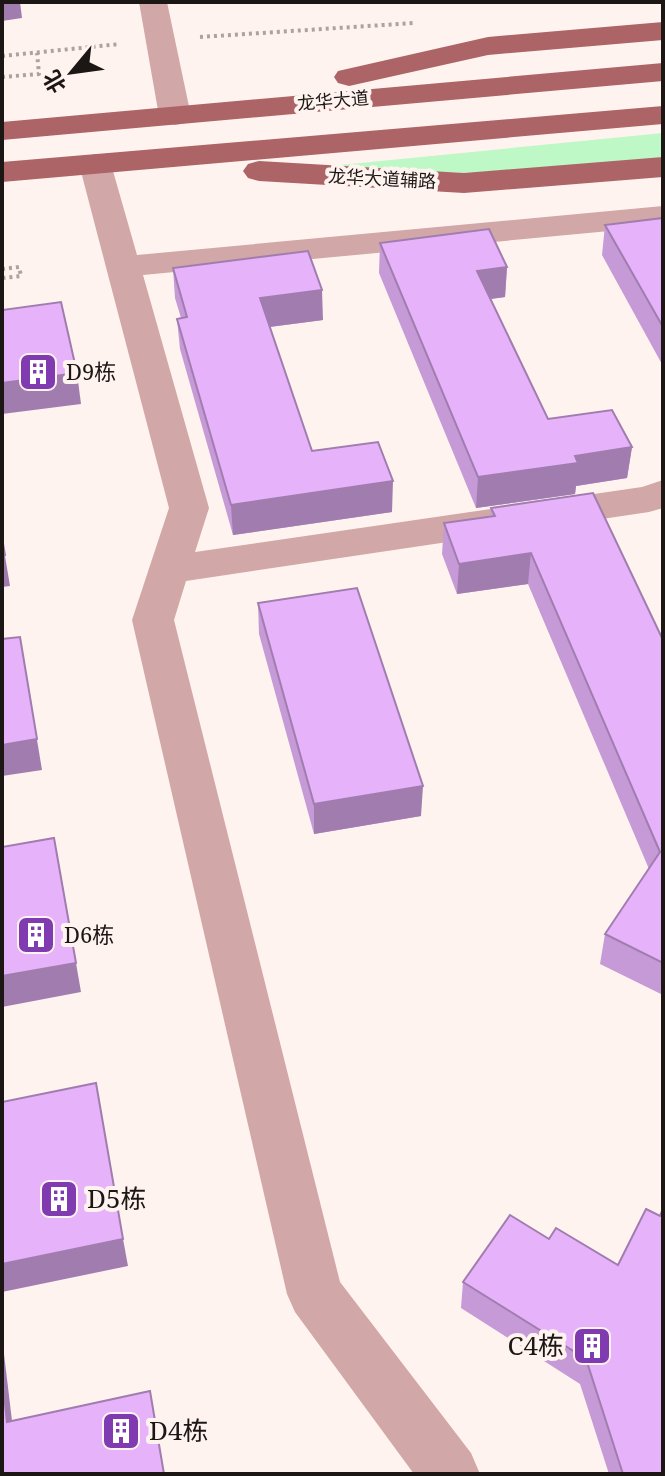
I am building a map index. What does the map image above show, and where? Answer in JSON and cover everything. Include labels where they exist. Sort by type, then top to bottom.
[{"type":"main road","points":[[175,116],[488,46],[663,31]]},
{"type":"main road","name":"龙华大道","points":[[2,131],[663,72]]},
{"type":"main road","name":"龙华大道","points":[[2,172],[663,115]]},
{"type":"main road","name":"龙华大道辅路","points":[[98,163],[424,183],[516,180],[663,167]]},
{"type":"street","points":[[153,2],[175,116]]},
{"type":"street","points":[[98,163],[189,508],[153,620],[315,1294],[450,1474]]},
{"type":"street","points":[[123,267],[663,216]]},
{"type":"street","points":[[168,570],[633,501],[663,493]]},
{"type":"path","points":[[2,56],[124,44]]},
{"type":"path","points":[[2,77],[39,74],[37,53]]},
{"type":"path","points":[[2,269],[19,267],[21,276],[2,278]]},
{"type":"green space","points":[[663,133],[663,158],[486,174],[320,167]]},
{"type":"building","points":[[663,218],[663,327],[605,225]]},
{"type":"building","points":[[489,229],[507,267],[477,271],[548,419],[612,410],[632,447],[575,456],[578,463],[478,477],[380,243]]},
{"type":"building","points":[[308,251],[322,290],[260,298],[312,451],[378,442],[393,481],[231,505],[177,319],[187,317],[173,268]]},
{"type":"building","points":[[61,302],[77,373],[2,383],[2,310]]},
{"type":"building","points":[[593,493],[663,640],[663,963],[605,934],[660,852],[531,553],[459,564],[444,523],[495,516],[491,508]]},
{"type":"building","points":[[357,588],[423,786],[314,804],[258,603]]},
{"type":"building","points":[[20,637],[37,739],[2,745],[2,639]]},
{"type":"building","name":"D6栋","points":[[54,838],[76,963],[2,976],[2,847]]},
{"type":"building","name":"D5栋","points":[[96,1083],[123,1239],[2,1264],[2,1102]]},
{"type":"building","name":"C4栋","points":[[646,1209],[660,1216],[663,1209],[663,1474],[623,1474],[586,1359],[463,1282],[510,1215],[549,1239],[556,1228],[618,1265]]},
{"type":"building","name":"D4栋","points":[[2,1376],[7,1422],[150,1391],[164,1474],[2,1474]]},
{"type":"place","name":"D9栋","points":[[38,372]]},
{"type":"place","name":"D6栋","points":[[36,935]]},
{"type":"place","name":"D5栋","points":[[59,1199]]},
{"type":"place","name":"C4栋","points":[[592,1346]]},
{"type":"place","name":"D4栋","points":[[121,1431]]}]
